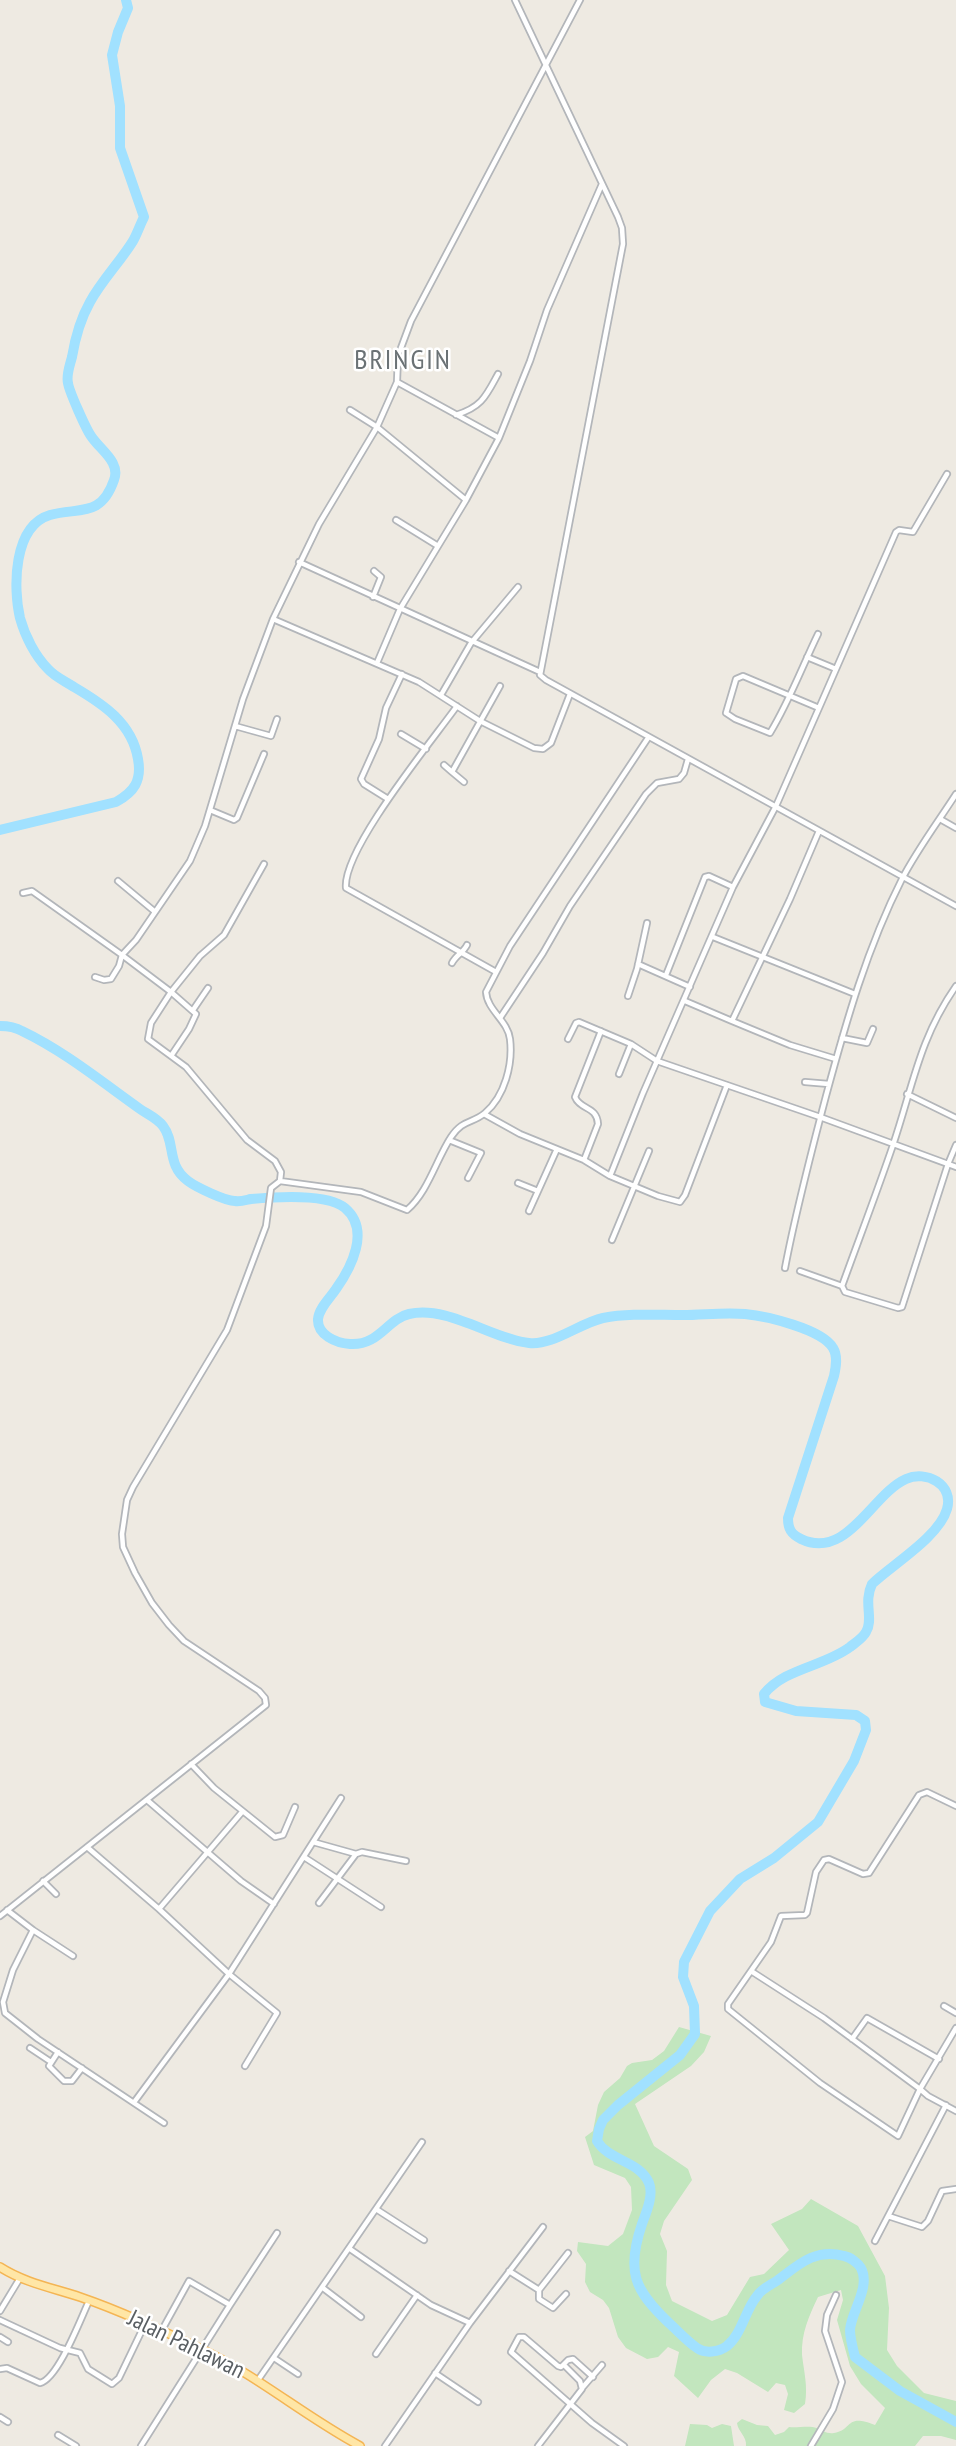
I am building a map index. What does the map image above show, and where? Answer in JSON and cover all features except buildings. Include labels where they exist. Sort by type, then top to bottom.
[{"type":"main road","name":"Jalan Pahlawan","points":[[0,2267],[20,2278],[89,2301],[202,2349],[258,2380],[355,2445]]},
{"type":"street","points":[[515,0],[621,223],[623,244],[540,673]]},
{"type":"street","points":[[95,977],[111,979],[122,955],[136,940],[190,861],[210,810],[235,726],[273,619],[319,524],[377,427],[397,382],[398,356],[411,321],[580,0]]},
{"type":"street","points":[[377,663],[400,610],[466,500],[499,438],[547,310],[602,184]]},
{"type":"street","points":[[455,415],[475,408],[482,402],[498,374]]},
{"type":"street","points":[[397,382],[499,438]]},
{"type":"street","points":[[350,410],[377,427],[466,500]]},
{"type":"street","points":[[610,1176],[733,887],[776,806],[896,531],[913,532],[947,474]]},
{"type":"street","points":[[396,520],[438,546]]},
{"type":"street","points":[[299,562],[540,673],[545,680],[648,738],[956,906]]},
{"type":"street","points":[[373,597],[381,577],[374,571]]},
{"type":"street","points":[[441,695],[471,643],[518,587]]},
{"type":"street","points":[[273,619],[402,674],[441,695],[480,721],[534,748],[543,749],[551,743],[570,694]]},
{"type":"street","points":[[818,634],[789,694],[769,733],[726,713],[736,679],[740,676],[789,694],[819,708]]},
{"type":"street","points":[[807,657],[836,669]]},
{"type":"street","points":[[388,799],[364,784],[361,779],[379,739],[386,708],[402,674]]},
{"type":"street","points":[[452,772],[500,686]]},
{"type":"street","points":[[457,706],[388,799],[355,855],[346,877],[346,888],[496,972]]},
{"type":"street","points":[[235,726],[271,736],[277,719]]},
{"type":"street","points":[[401,734],[426,749]]},
{"type":"street","points":[[0,1916],[264,1709],[267,1700],[259,1691],[184,1641],[152,1603],[123,1547],[125,1510],[133,1488],[228,1330],[266,1226],[270,1190],[281,1181],[361,1192],[407,1210],[422,1190],[458,1127],[484,1114],[505,1082],[510,1061],[509,1034],[486,996],[496,972],[518,934],[648,738]]},
{"type":"street","points":[[210,810],[234,820],[237,818],[264,754]]},
{"type":"street","points":[[500,1018],[570,906],[646,794],[657,783],[679,779],[688,759]]},
{"type":"street","points":[[444,765],[464,782]]},
{"type":"street","points":[[785,1268],[820,1117],[872,944],[903,877],[956,794]]},
{"type":"street","points":[[940,818],[956,828]]},
{"type":"street","points":[[732,1021],[819,831]]},
{"type":"street","points":[[264,864],[224,934],[200,956],[171,992],[151,1023],[147,1035],[149,1041],[190,1071],[247,1140],[275,1161],[281,1172],[281,1181]]},
{"type":"street","points":[[666,975],[705,877],[709,876],[733,887]]},
{"type":"street","points":[[118,881],[154,911]]},
{"type":"street","points":[[23,892],[33,892],[122,955],[193,1010],[196,1014],[190,1029],[171,1056]]},
{"type":"street","points":[[628,996],[647,923]]},
{"type":"street","points":[[712,936],[855,994]]},
{"type":"street","points":[[452,963],[467,945]]},
{"type":"street","points":[[638,964],[690,987]]},
{"type":"street","points":[[842,1286],[894,1143],[918,1059],[929,1031],[956,986]]},
{"type":"street","points":[[193,1010],[208,988]]},
{"type":"street","points":[[685,1000],[790,1045],[836,1059]]},
{"type":"street","points":[[568,1039],[577,1022],[631,1045],[657,1061],[956,1167]]},
{"type":"street","points":[[842,1038],[867,1044],[873,1030]]},
{"type":"street","points":[[584,1160],[596,1129],[597,1118],[594,1112],[577,1102],[575,1097],[601,1031]]},
{"type":"street","points":[[619,1074],[631,1045]]},
{"type":"street","points":[[806,1082],[829,1084]]},
{"type":"street","points":[[484,1114],[520,1133],[584,1160],[610,1176],[677,1202],[683,1200],[727,1085]]},
{"type":"street","points":[[907,1094],[956,1118]]},
{"type":"street","points":[[449,1140],[481,1153],[468,1178]]},
{"type":"street","points":[[800,1271],[842,1286],[845,1292],[902,1307],[956,1145]]},
{"type":"street","points":[[528,1211],[557,1149]]},
{"type":"street","points":[[612,1240],[649,1151]]},
{"type":"street","points":[[518,1183],[538,1191]]},
{"type":"street","points":[[191,1764],[242,1812],[279,1838],[283,1835],[295,1807]]},
{"type":"street","points":[[956,1806],[927,1791],[923,1792],[866,1874],[829,1859],[824,1860],[816,1872],[807,1913],[781,1916],[771,1942],[728,2004],[728,2009],[820,2083],[895,2137],[900,2135],[920,2090],[956,2028]]},
{"type":"street","points":[[135,2101],[229,1974],[341,1798]]},
{"type":"street","points":[[147,1800],[207,1853],[274,1904]]},
{"type":"street","points":[[159,1909],[242,1812]]},
{"type":"street","points":[[313,1842],[356,1854],[362,1852],[406,1861]]},
{"type":"street","points":[[87,1847],[229,1974],[278,2014],[245,2066]]},
{"type":"street","points":[[319,1903],[356,1854]]},
{"type":"street","points":[[304,1857],[381,1907]]},
{"type":"street","points":[[43,1881],[56,1894]]},
{"type":"street","points":[[7,1910],[73,1956]]},
{"type":"street","points":[[33,1930],[13,1970],[1,2008],[58,2052],[135,2101],[164,2123]]},
{"type":"street","points":[[751,1971],[824,2018],[920,2090],[956,2111]]},
{"type":"street","points":[[944,2006],[956,2013]]},
{"type":"street","points":[[852,2039],[867,2018],[939,2059]]},
{"type":"street","points":[[30,2048],[51,2062]]},
{"type":"street","points":[[58,2052],[50,2069],[67,2082],[72,2081],[82,2068]]},
{"type":"street","points":[[874,2241],[946,2105]]},
{"type":"street","points":[[258,2380],[422,2142]]},
{"type":"street","points":[[888,2216],[922,2227],[928,2221],[942,2191],[956,2189]]},
{"type":"street","points":[[376,2209],[424,2240]]},
{"type":"street","points":[[385,2446],[470,2323],[543,2227]]},
{"type":"street","points":[[141,2446],[278,2233]]},
{"type":"street","points":[[350,2249],[431,2305],[470,2323]]},
{"type":"street","points":[[566,2294],[553,2308],[539,2299],[539,2290],[568,2253]]},
{"type":"street","points":[[509,2271],[539,2290]]},
{"type":"street","points":[[0,2311],[20,2278]]},
{"type":"street","points":[[161,2332],[189,2281],[230,2305]]},
{"type":"street","points":[[323,2288],[361,2317]]},
{"type":"street","points":[[376,2354],[417,2295]]},
{"type":"street","points":[[811,2446],[833,2409],[842,2382],[825,2331],[827,2315],[836,2295]]},
{"type":"street","points":[[0,2369],[7,2368],[43,2383],[67,2349],[89,2301]]},
{"type":"street","points":[[0,2320],[80,2353],[88,2369],[111,2384],[118,2378],[145,2325]]},
{"type":"street","points":[[593,2377],[573,2360],[558,2366],[521,2336],[511,2352],[571,2405],[624,2446]]},
{"type":"street","points":[[0,2337],[8,2342]]},
{"type":"street","points":[[274,2358],[298,2374]]},
{"type":"street","points":[[564,2365],[580,2381],[582,2387]]},
{"type":"street","points":[[538,2446],[602,2365]]},
{"type":"street","points":[[435,2373],[478,2402]]},
{"type":"street","points":[[0,2417],[8,2422]]},
{"type":"street","points":[[58,2435],[76,2446]]},
{"type":"green space","points":[[679,2027],[711,2036],[704,2052],[691,2066],[635,2104],[654,2146],[688,2169],[692,2180],[664,2221],[660,2234],[667,2251],[666,2285],[672,2301],[712,2321],[727,2315],[750,2277],[764,2274],[789,2250],[771,2224],[802,2209],[811,2199],[858,2226],[885,2276],[889,2308],[887,2350],[897,2366],[924,2393],[956,2401],[956,2440],[941,2436],[923,2436],[915,2446],[746,2446],[737,2423],[742,2419],[768,2426],[775,2435],[789,2427],[814,2427],[832,2433],[854,2421],[875,2425],[885,2408],[861,2384],[850,2366],[837,2320],[843,2300],[841,2290],[818,2297],[809,2318],[802,2347],[805,2404],[794,2413],[784,2410],[788,2394],[785,2385],[776,2383],[768,2392],[737,2373],[725,2369],[711,2380],[698,2398],[674,2376],[679,2352],[668,2347],[658,2357],[647,2359],[626,2348],[618,2337],[609,2308],[603,2300],[590,2292],[585,2282],[586,2264],[577,2251],[578,2242],[608,2246],[623,2234],[632,2210],[631,2187],[625,2178],[594,2165],[585,2137],[593,2131],[598,2105],[604,2092],[620,2078],[627,2066],[652,2060],[664,2051]]},
{"type":"green space","points":[[690,2424],[712,2428],[722,2424],[731,2426],[734,2446],[685,2446]]},
{"type":"waterway","points":[[0,830],[116,802],[132,790],[139,774],[135,746],[123,725],[95,700],[54,674],[39,658],[22,625],[17,591],[18,559],[22,545],[38,521],[50,515],[96,506],[109,492],[114,480],[115,468],[85,426],[71,394],[68,377],[77,336],[87,308],[133,241],[144,217],[120,148],[120,106],[112,55],[128,8],[126,0]]},
{"type":"waterway","points":[[0,1026],[17,1029],[53,1048],[158,1121],[167,1133],[174,1161],[181,1175],[197,1187],[230,1200],[300,1197],[326,1200],[345,1208],[357,1227],[356,1249],[347,1271],[318,1319],[321,1330],[333,1340],[350,1344],[368,1341],[401,1317],[424,1312],[454,1318],[500,1336],[529,1343],[547,1341],[594,1321],[623,1315],[754,1315],[806,1329],[827,1341],[835,1351],[834,1376],[788,1518],[792,1533],[801,1539],[817,1543],[832,1541],[845,1534],[906,1479],[922,1476],[937,1481],[942,1486],[948,1500],[947,1509],[935,1530],[872,1584],[868,1598],[869,1622],[863,1636],[839,1654],[782,1678],[764,1694],[765,1702],[796,1711],[856,1715],[865,1721],[866,1730],[854,1761],[818,1822],[774,1858],[740,1879],[710,1911],[684,1962],[683,1977],[694,2006],[695,2034],[680,2055],[603,2120],[597,2141],[609,2153],[639,2170],[649,2183],[650,2198],[637,2240],[634,2267],[636,2279],[657,2311],[693,2345],[708,2352],[724,2348],[732,2341],[753,2302],[764,2289],[808,2259],[825,2254],[846,2257],[861,2268],[864,2283],[850,2330],[855,2357],[900,2391],[956,2422]]},
{"type":"district","name":"BRINGIN","points":[[403,361]]}]
